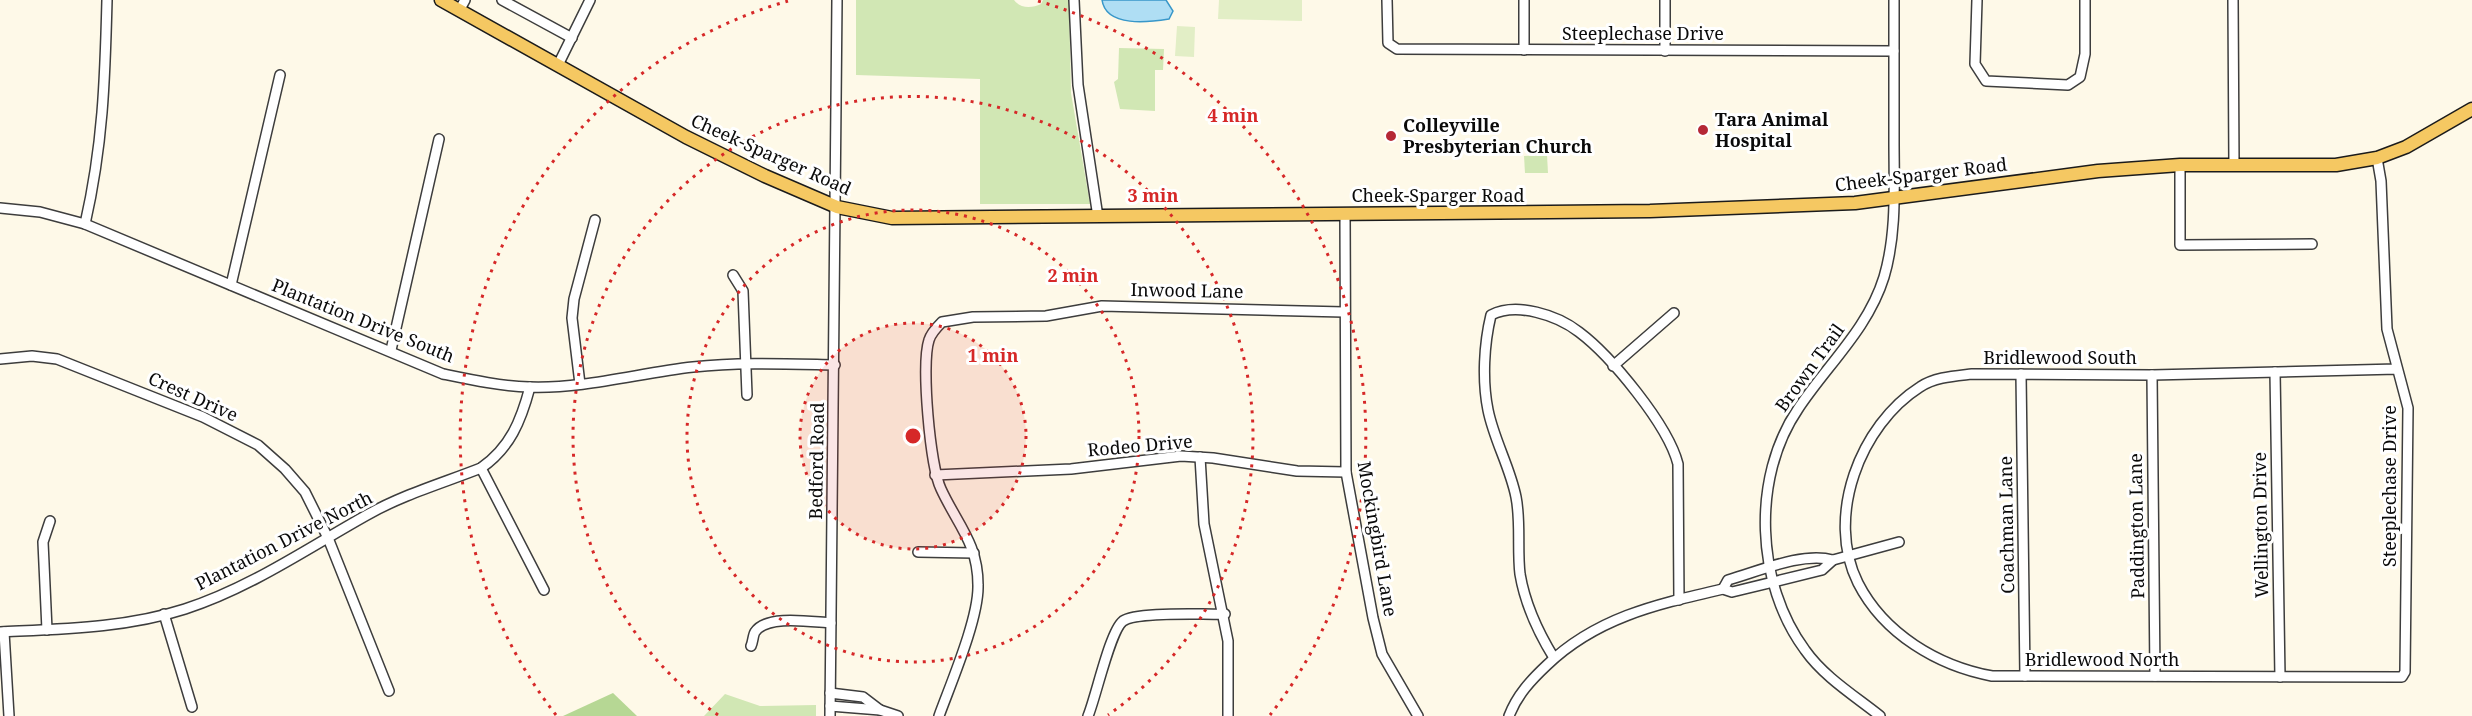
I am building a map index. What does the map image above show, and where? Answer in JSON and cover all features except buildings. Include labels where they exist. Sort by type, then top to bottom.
[{"type":"main road","name":"Cheek-Sparger Road","points":[[441,0],[462,4],[558,64],[686,138],[837,207],[864,214],[923,220],[1650,211],[1813,206],[1893,199],[2098,171],[2180,165],[2336,165],[2377,158],[2406,147],[2472,109]]},
{"type":"street","points":[[85,224],[99,158],[104,115],[107,0]]},
{"type":"street","points":[[502,0],[572,38]]},
{"type":"street","points":[[558,64],[590,0]]},
{"type":"street","name":"Bedford Road","points":[[830,711],[837,207],[837,0]]},
{"type":"street","points":[[1074,0],[1078,85],[1098,217]]},
{"type":"street","name":"Steeplechase Drive","points":[[1388,0],[1387,37],[1392,48],[1894,51]]},
{"type":"street","points":[[1524,0],[1524,50]]},
{"type":"street","points":[[1665,0],[1665,51]]},
{"type":"street","name":"Brown Trail","points":[[1880,716],[1838,683],[1806,651],[1781,607],[1770,568],[1766,536],[1767,502],[1779,450],[1797,411],[1852,340],[1879,292],[1890,249],[1893,199],[1894,0]]},
{"type":"street","points":[[1977,0],[1975,64],[1986,81],[2068,85],[2080,77],[2085,54],[2085,0]]},
{"type":"street","points":[[2233,0],[2234,166]]},
{"type":"street","points":[[231,285],[280,75]]},
{"type":"street","points":[[391,350],[439,139]]},
{"type":"street","name":"Steeplechase Drive","points":[[2377,158],[2381,181],[2386,320],[2397,369],[2406,396],[2409,427],[2405,672]]},
{"type":"street","points":[[2180,165],[2180,246],[2312,244]]},
{"type":"street","name":"Plantation Drive South","points":[[0,208],[40,212],[85,224],[391,350],[443,374],[495,384],[530,387],[580,384],[691,367],[746,363],[835,365]]},
{"type":"street","name":"Mockingbird Lane","points":[[1344,214],[1346,472],[1373,618],[1382,654],[1418,716]]},
{"type":"street","points":[[580,384],[572,318],[574,299],[595,220]]},
{"type":"street","points":[[733,275],[743,291],[747,395]]},
{"type":"street","name":"Inwood Lane","points":[[939,716],[977,600],[978,587],[974,553],[967,532],[935,475],[928,432],[928,340],[942,322],[973,317],[1047,316],[1102,306],[1344,312]]},
{"type":"street","points":[[1554,658],[1540,635],[1525,594],[1520,574],[1516,497],[1488,411],[1485,367],[1491,315],[1499,311],[1520,310],[1567,325],[1595,346],[1659,423],[1674,449],[1680,493],[1679,600]]},
{"type":"street","points":[[1613,366],[1674,314]]},
{"type":"street","name":"Crest Drive","points":[[0,359],[32,356],[57,359],[203,417],[258,445],[285,469],[305,492],[328,538],[389,691]]},
{"type":"street","name":"Bridlewood South","points":[[1849,556],[1846,515],[1856,466],[1867,444],[1897,404],[1922,385],[1947,377],[2021,374],[2152,375],[2397,369]]},
{"type":"street","name":"Wellington Drive","points":[[2275,372],[2280,677]]},
{"type":"street","name":"Coachman Lane","points":[[2021,374],[2025,676]]},
{"type":"street","name":"Paddington Lane","points":[[2152,375],[2155,676]]},
{"type":"street","name":"Plantation Drive North","points":[[2,632],[103,626],[164,614],[207,600],[260,575],[369,514],[480,468],[493,460],[514,433],[524,413],[530,387]]},
{"type":"street","name":"Rodeo Drive","points":[[935,475],[1071,469],[1181,456],[1297,471],[1346,472]]},
{"type":"street","points":[[1200,457],[1204,524],[1225,615],[1228,651],[1228,716]]},
{"type":"street","points":[[480,468],[544,590]]},
{"type":"street","points":[[47,630],[43,542],[50,521]]},
{"type":"street","points":[[1509,716],[1521,692],[1554,658],[1588,632],[1621,616],[1723,589],[1732,592],[1822,570],[1833,560],[1899,542]]},
{"type":"street","points":[[918,552],[974,553]]},
{"type":"street","points":[[1723,589],[1728,580],[1770,568],[1818,556],[1833,560]]},
{"type":"street","name":"Bridlewood North","points":[[1849,556],[1859,584],[1888,622],[1925,652],[1963,670],[1992,676],[2402,677],[2405,672]]},
{"type":"street","points":[[164,614],[192,707]]},
{"type":"street","points":[[1088,716],[1117,629],[1124,621],[1148,616],[1225,615]]},
{"type":"street","points":[[751,646],[756,632],[766,623],[783,620],[831,623]]},
{"type":"street","points":[[2,632],[9,716]]},
{"type":"street","points":[[830,693],[863,697],[880,710],[898,716]]},
{"type":"street","points":[[830,711],[880,710]]},
{"type":"green space","points":[[856,0],[1014,0],[1027,7],[1041,4],[1043,0],[1069,0],[1071,93],[1090,204],[980,204],[980,79],[856,75]]},
{"type":"green space","points":[[1219,0],[1302,0],[1302,21],[1218,19]]},
{"type":"green space","points":[[1177,26],[1195,27],[1194,57],[1175,56]]},
{"type":"green space","points":[[1119,48],[1164,49],[1163,70],[1155,70],[1155,111],[1120,109],[1114,82],[1118,79]]},
{"type":"green space","points":[[1547,155],[1548,173],[1525,173],[1524,156]]},
{"type":"green space","points":[[613,693],[637,716],[563,716]]},
{"type":"green space","points":[[725,694],[760,706],[816,705],[816,716],[704,716]]},
{"type":"water","points":[[1102,0],[1166,0],[1173,11],[1169,19],[1130,21],[1111,15],[1105,9]]},
{"type":"place","name":"Tara Animal Hospital","points":[[1703,130]]},
{"type":"place","name":"Colleyville Presbyterian Church","points":[[1391,136]]}]
